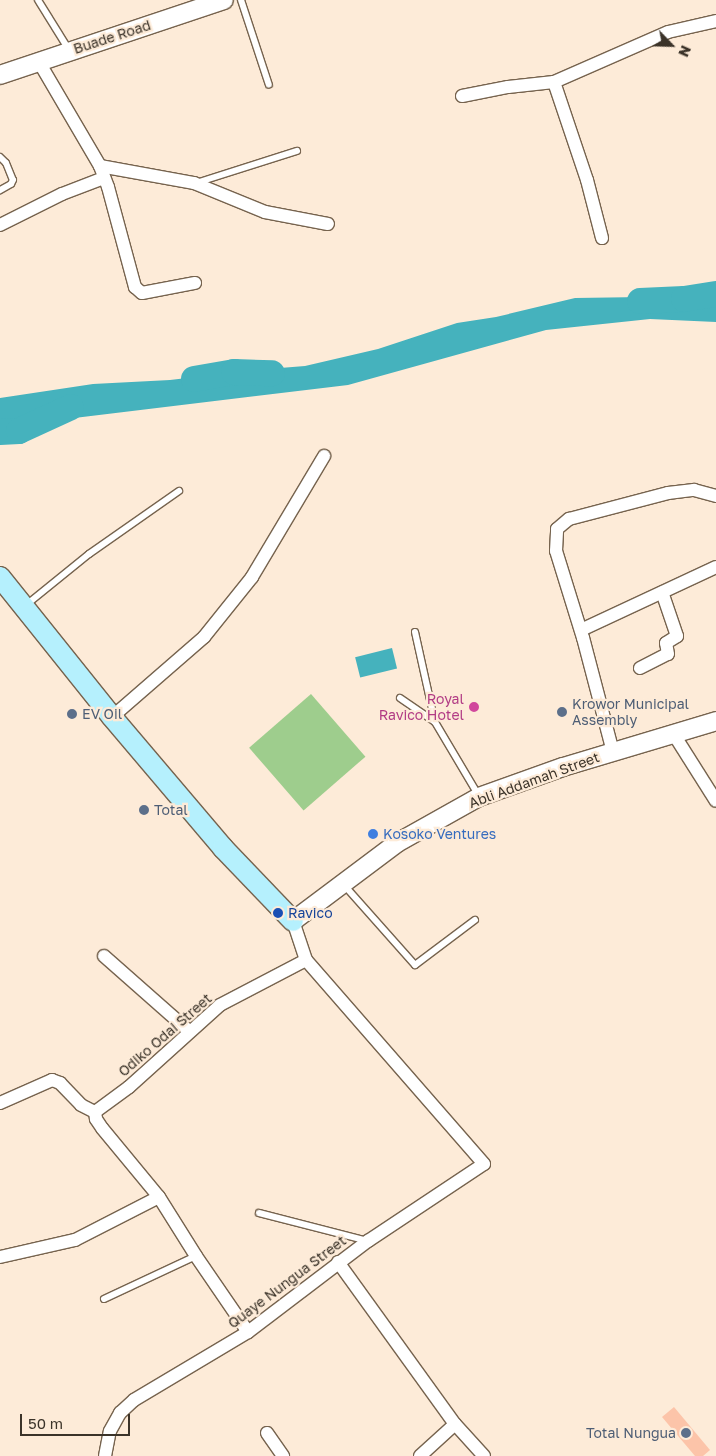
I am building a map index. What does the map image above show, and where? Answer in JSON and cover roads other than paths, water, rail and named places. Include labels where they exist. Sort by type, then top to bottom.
[{"type":"main road","points":[[3,587],[24,606],[112,717],[223,848],[294,921]]},
{"type":"street","name":"Buade Road","points":[[0,75],[217,1]]},
{"type":"street","points":[[462,96],[508,87],[554,82],[668,32],[716,21]]},
{"type":"street","points":[[39,62],[102,172],[135,287],[142,293],[195,282]]},
{"type":"street","points":[[554,82],[587,180],[602,238]]},
{"type":"street","points":[[0,225],[102,172],[194,183],[264,212],[328,224]]},
{"type":"street","points":[[112,717],[204,637],[252,577],[324,456]]},
{"type":"street","points":[[613,752],[581,630],[556,552],[557,529],[569,519],[668,493],[694,490],[716,496]]},
{"type":"street","points":[[581,630],[716,567]]},
{"type":"street","points":[[640,668],[668,654],[666,643],[677,636],[662,592]]},
{"type":"street","name":"Abli Addamah Street","points":[[294,921],[397,843],[479,797],[563,767],[716,721]]},
{"type":"street","points":[[673,733],[716,801]]},
{"type":"street","points":[[294,921],[306,960]]},
{"type":"street","points":[[104,956],[190,1031]]},
{"type":"street","name":"Odiko Odai Street","points":[[95,1112],[129,1087],[220,1006],[306,960]]},
{"type":"street","name":"Quaye Nungua Street","points":[[105,1456],[110,1431],[120,1413],[134,1400],[248,1332],[338,1262],[484,1164],[306,960]]},
{"type":"street","points":[[0,1103],[52,1080],[60,1084],[74,1100],[95,1112],[96,1119],[102,1128],[159,1196],[196,1256],[248,1332]]},
{"type":"street","points":[[0,1257],[75,1240],[159,1196]]},
{"type":"street","points":[[338,1262],[455,1424],[484,1456]]},
{"type":"street","points":[[420,1456],[455,1424]]},
{"type":"street","points":[[267,1433],[283,1456]]},
{"type":"lane","points":[[38,0],[70,51]]},
{"type":"lane","points":[[241,0],[269,85]]},
{"type":"lane","points":[[194,183],[297,151]]},
{"type":"lane","points":[[0,157],[6,163],[13,180],[11,184],[0,190]]},
{"type":"lane","points":[[24,606],[89,554],[179,490]]},
{"type":"lane","points":[[415,632],[435,722],[479,797]]},
{"type":"lane","points":[[400,698],[435,722]]},
{"type":"lane","points":[[344,885],[415,965],[475,920]]},
{"type":"lane","points":[[259,1213],[368,1241]]},
{"type":"lane","points":[[104,1299],[196,1256]]},
{"type":"water","points":[[643,297],[706,302],[716,297],[716,322],[650,319],[546,330],[348,385],[0,427],[0,398],[93,384],[170,380],[305,366],[378,349],[457,323],[496,317],[575,298]]},
{"type":"water","points":[[392,648],[397,668],[360,678],[355,657]]},
{"type":"waterway","points":[[640,301],[684,299],[716,294]]},
{"type":"waterway","points":[[194,379],[234,372],[272,373]]},
{"type":"waterway","points":[[0,432],[19,431],[71,407]]},
{"type":"place","name":"Royal Ravico Hotel","points":[[474,707]]},
{"type":"place","name":"Krowor Municipal Assembly","points":[[562,712]]},
{"type":"place","name":"EV Oil","points":[[72,714]]},
{"type":"place","name":"Total","points":[[144,810]]},
{"type":"place","name":"Kosoko Ventures","points":[[373,834]]},
{"type":"place","name":"Ravico","points":[[278,913]]},
{"type":"place","name":"Total Nungua","points":[[686,1433]]}]
